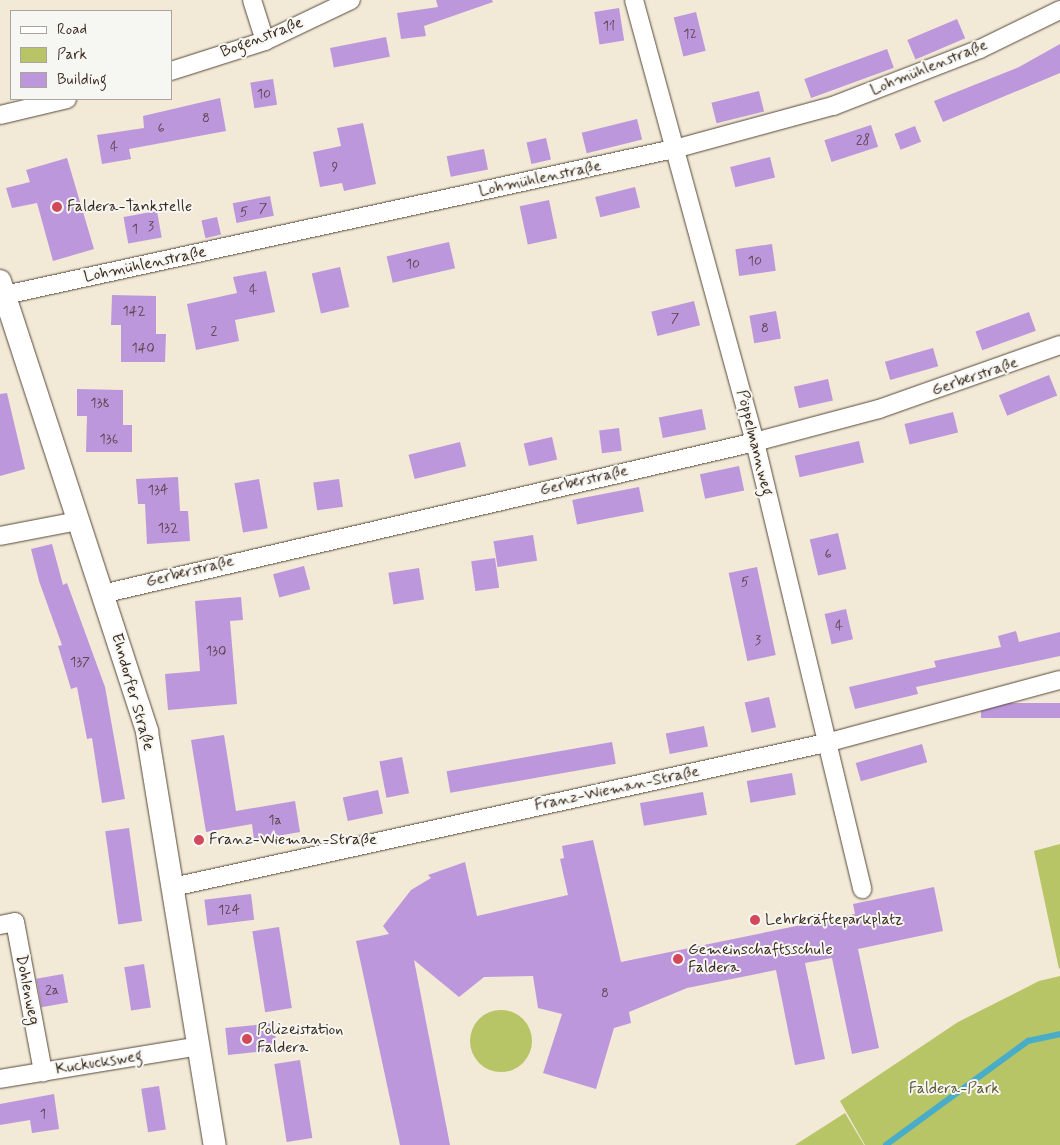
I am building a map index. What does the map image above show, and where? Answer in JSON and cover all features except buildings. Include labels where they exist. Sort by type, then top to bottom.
[{"type":"street","points":[[252,0],[265,41]]},
{"type":"street","name":"Bogenstraße","points":[[172,71],[265,41],[351,0]]},
{"type":"street","name":"Pöppelmannweg","points":[[634,0],[678,148],[755,442],[862,889]]},
{"type":"street","name":"Lohmühlenstraße","points":[[2,288],[678,148],[833,106],[980,49],[1060,10]]},
{"type":"street","points":[[0,115],[63,100]]},
{"type":"street","name":"Ehndorfer Straße","points":[[2,288],[147,732],[215,1145]]},
{"type":"street","name":"Gerberstraße","points":[[102,594],[755,442],[879,409],[1060,345]]},
{"type":"street","points":[[0,536],[78,521]]},
{"type":"street","name":"Franz-Wieman-Straße","points":[[172,887],[826,743],[1060,680]]},
{"type":"street","name":"Dohlenweg","points":[[0,924],[14,922],[43,1072]]},
{"type":"street","name":"Kuckucksweg","points":[[0,1079],[199,1046]]},
{"type":"green space","points":[[1060,844],[1060,968],[1059,969],[1034,851]]},
{"type":"green space","name":"Faldera-Park","points":[[1060,976],[1060,1145],[865,1145],[840,1101],[958,1022],[1039,981]]},
{"type":"green space","points":[[495,1010],[507,1010],[523,1019],[530,1029],[532,1041],[530,1053],[523,1063],[507,1072],[495,1072],[484,1067],[475,1058],[470,1047],[470,1035],[475,1024],[484,1015]]},
{"type":"green space","points":[[845,1113],[864,1145],[795,1145]]},
{"type":"waterway","points":[[886,1145],[1028,1041],[1060,1034]]},
{"type":"place","name":"Faldera-Tankstelle","points":[[57,207]]},
{"type":"place","name":"Franz-Wieman-Straße","points":[[199,840]]},
{"type":"place","name":"Lehrkräfteparkplatz","points":[[755,920]]},
{"type":"place","name":"Gemeinschaftsschule Faldera","points":[[678,959]]},
{"type":"place","name":"Polizeistation Faldera","points":[[247,1039]]}]
